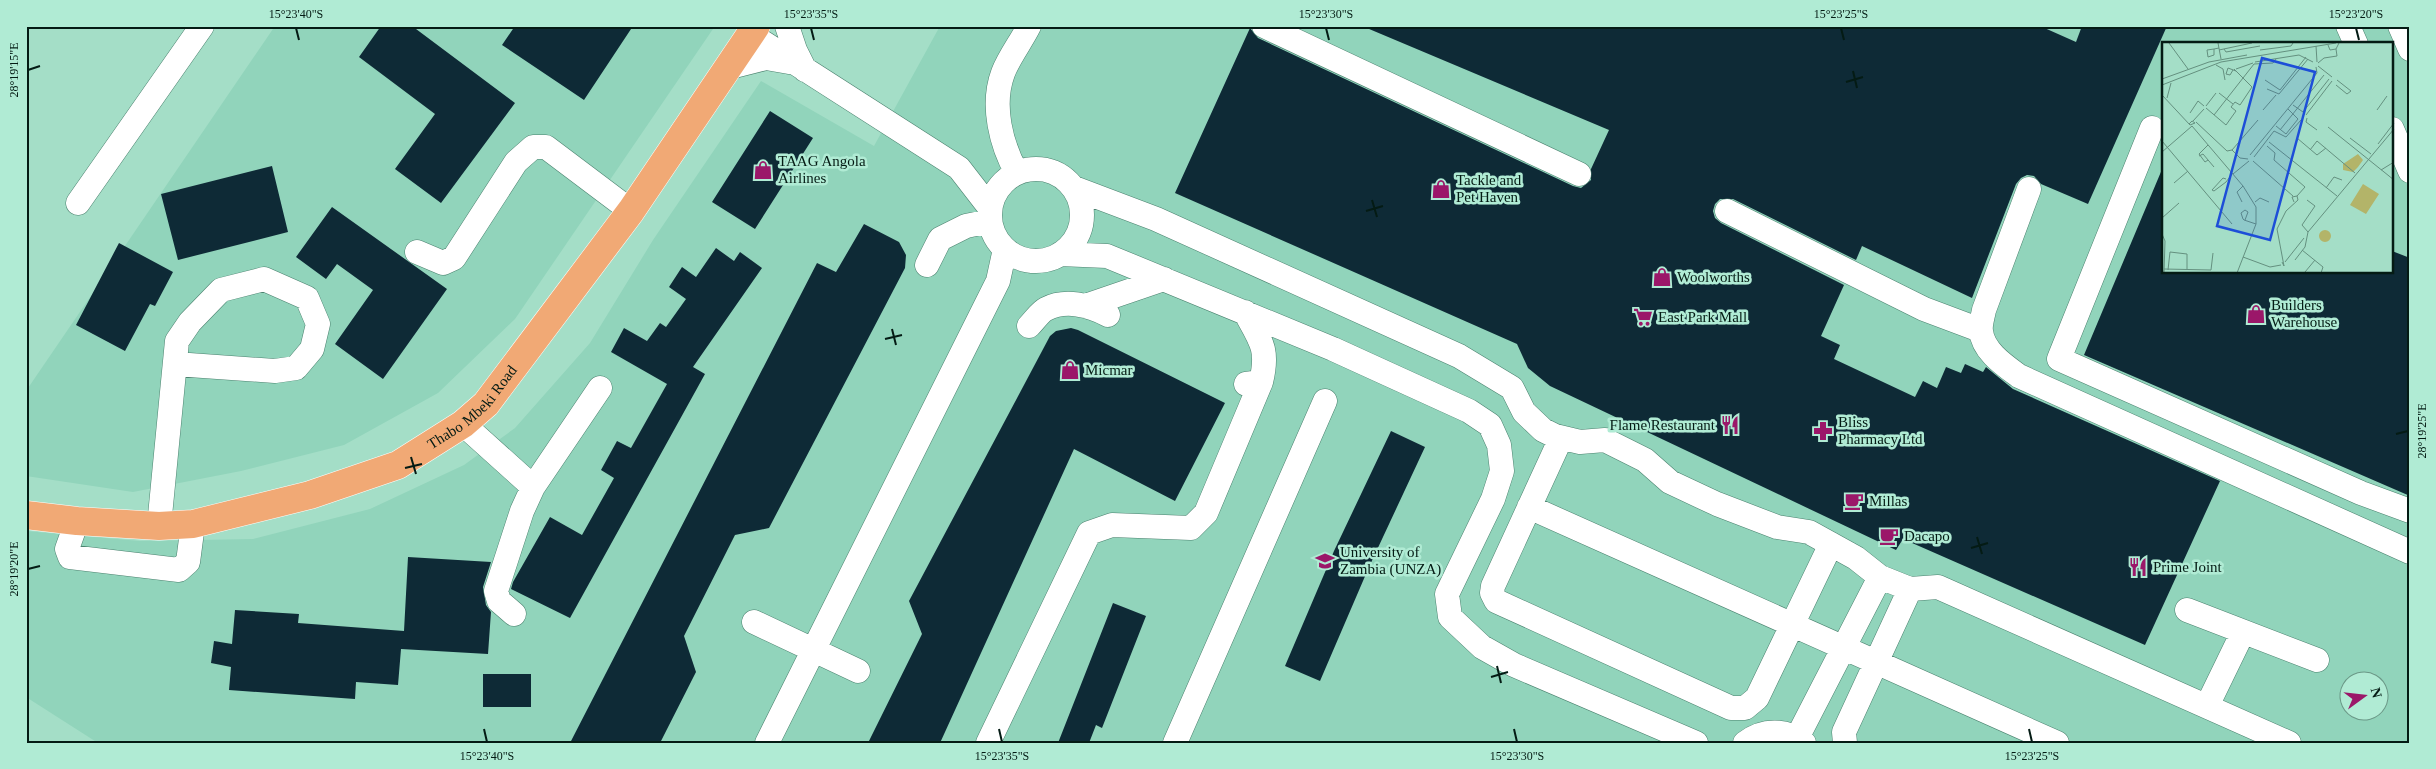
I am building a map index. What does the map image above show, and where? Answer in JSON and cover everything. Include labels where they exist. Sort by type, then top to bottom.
[{"type":"main road","name":"Thabo Mbeki Road","points":[[26,515],[77,521],[159,526],[193,524],[310,496],[398,465],[463,424],[486,404],[631,211],[753,30]]},
{"type":"street","points":[[78,203],[202,26]]},
{"type":"street","points":[[787,26],[804,70]]},
{"type":"street","points":[[1012,176],[997,109],[1003,73],[1029,26]]},
{"type":"street","points":[[1264,26],[1579,174]]},
{"type":"street","points":[[2348,26],[2355,42]]},
{"type":"street","points":[[2400,26],[2410,49]]},
{"type":"street","points":[[753,30],[804,70],[958,168],[990,214],[996,239],[1005,249],[1021,258],[1031,261],[1052,259],[1073,243],[1080,229],[1082,204],[1074,188],[1067,180],[1048,171],[1028,169],[1012,176],[995,195],[990,214],[940,239],[927,265]]},
{"type":"street","points":[[726,68],[766,58],[786,61],[804,70]]},
{"type":"street","points":[[2152,128],[2059,359],[2352,489],[2410,511]]},
{"type":"street","points":[[2394,134],[2410,171]]},
{"type":"street","points":[[417,252],[443,263],[454,258],[516,162],[532,147],[546,147],[631,211]]},
{"type":"street","points":[[958,168],[1012,176]]},
{"type":"street","points":[[1074,188],[1156,218],[1459,356],[1512,388],[1516,400],[1532,422],[1543,430],[1561,438],[1580,442],[1605,440],[1646,460],[1670,482],[1717,504],[1777,527],[1809,532],[1856,558],[1880,577],[1910,589],[1938,587],[2289,743]]},
{"type":"street","points":[[2029,189],[1984,310],[1980,330],[1986,346],[1999,361],[2019,376],[2410,552]]},
{"type":"street","points":[[1727,211],[1924,309],[1980,330]]},
{"type":"street","points":[[1080,229],[1106,256]]},
{"type":"street","points":[[767,743],[998,281],[1005,249]]},
{"type":"street","points":[[1060,254],[1106,256],[1164,279],[1333,349],[1469,411],[1490,425],[1499,445],[1502,472],[1492,499],[1447,594],[1450,617],[1482,646],[1514,665],[1696,743]]},
{"type":"street","points":[[998,281],[1031,261]]},
{"type":"street","points":[[159,526],[177,341],[190,322],[221,290],[264,279],[307,298],[318,324],[312,349],[296,368],[276,371],[175,364]]},
{"type":"street","points":[[1084,306],[1164,279]]},
{"type":"street","points":[[1029,326],[1045,309],[1067,303],[1095,308],[1108,315]]},
{"type":"street","points":[[988,743],[1088,533],[1112,525],[1191,528],[1206,513],[1252,384],[1266,361],[1260,339],[1245,312]]},
{"type":"street","points":[[514,614],[499,601],[496,591],[522,511],[533,487],[600,388]]},
{"type":"street","points":[[1175,743],[1325,400]]},
{"type":"street","points":[[463,424],[533,487]]},
{"type":"street","points":[[1561,438],[1494,586],[1492,593],[1496,601],[1731,708],[1745,708],[1757,698],[1831,544]]},
{"type":"street","points":[[1529,507],[2057,743]]},
{"type":"street","points":[[77,521],[66,549],[70,557],[179,570],[188,562],[193,524]]},
{"type":"street","points":[[1745,743],[1766,732],[1777,732],[1801,740],[1844,647],[1880,577]]},
{"type":"street","points":[[1845,743],[1844,732],[1878,662],[1910,589]]},
{"type":"street","points":[[2187,610],[2317,660]]},
{"type":"street","points":[[754,622],[858,672]]},
{"type":"street","points":[[2207,706],[2242,632]]},
{"type":"shaded area","points":[[275,26],[715,26],[515,319],[438,393],[344,445],[241,471],[133,492],[26,476],[26,391]]},
{"type":"shaded area","points":[[940,26],[2410,26],[2410,743],[98,743],[26,697],[26,531],[140,541],[253,539],[370,509],[464,465],[515,428],[590,343],[653,240],[761,81],[874,146]]},
{"type":"building","points":[[381,26],[412,26],[515,103],[441,203],[395,169],[435,114],[359,57]]},
{"type":"building","points":[[515,26],[633,26],[584,100],[502,45]]},
{"type":"building","name":"East Park Mall","points":[[1362,26],[2040,26],[2076,42],[2082,26],[2167,26],[2088,204],[2041,184],[2034,176],[2027,175],[2021,178],[2016,184],[1972,298],[1862,246],[1856,260],[1733,199],[1720,199],[1715,204],[1713,211],[1715,218],[1721,223],[1844,285],[1821,336],[1840,345],[1834,359],[1915,397],[1923,381],[1937,388],[1946,367],[1961,373],[1965,364],[1983,372],[1986,367],[2013,389],[2220,481],[2145,645],[1903,539],[1896,550],[1550,386],[1528,368],[1517,344],[1175,193],[1250,28],[1258,38],[1573,186],[1581,188],[1591,180],[1591,169],[1609,130]]},
{"type":"building","name":"TAAG Angola Airlines","points":[[770,111],[813,138],[755,229],[712,202]]},
{"type":"building","points":[[272,166],[288,232],[178,260],[161,194]]},
{"type":"building","name":"Builders Warehouse","points":[[2162,169],[2162,274],[2394,274],[2394,252],[2410,258],[2410,496],[2084,355]]},
{"type":"building","points":[[332,207],[447,289],[383,379],[335,344],[373,290],[337,264],[326,279],[296,257]]},
{"type":"building","points":[[864,224],[899,242],[906,255],[905,268],[769,528],[735,535],[684,636],[696,672],[660,743],[570,743],[817,263],[836,272]]},
{"type":"building","points":[[119,243],[173,272],[155,306],[150,304],[125,351],[76,325]]},
{"type":"building","points":[[716,248],[734,261],[740,252],[762,268],[693,367],[705,374],[570,618],[511,589],[513,582],[550,517],[582,535],[614,478],[601,470],[617,441],[631,448],[667,384],[611,352],[624,328],[647,341],[660,323],[666,327],[686,299],[669,287],[682,267],[696,277]]},
{"type":"building","points":[[1071,328],[1225,403],[1175,501],[1074,449],[940,743],[868,743],[922,634],[909,601],[1050,336],[1056,331]]},
{"type":"building","points":[[1391,431],[1425,447],[1369,567],[1320,681],[1285,666],[1334,551]]},
{"type":"building","points":[[408,557],[491,562],[483,587],[486,605],[491,612],[488,654],[401,649],[398,685],[356,682],[355,699],[229,690],[231,667],[211,663],[214,641],[232,644],[235,610],[299,614],[298,623],[404,631]]},
{"type":"building","points":[[1113,603],[1146,616],[1102,728],[1096,725],[1089,743],[1058,743]]},
{"type":"building","points":[[483,674],[531,674],[531,707],[483,707]]},
{"type":"place","name":"TAAG Angola Airlines","points":[[763,170]]},
{"type":"place","name":"Tackle and Pet Haven","points":[[1441,189]]},
{"type":"place","name":"Woolworths","points":[[1662,277]]},
{"type":"place","name":"Builders Warehouse","points":[[2256,314]]},
{"type":"place","name":"East Park Mall","points":[[1643,317]]},
{"type":"place","name":"Micmar","points":[[1070,370]]},
{"type":"place","name":"Flame Restaurant","points":[[1730,425]]},
{"type":"place","name":"Bliss Pharmacy Ltd","points":[[1823,431]]},
{"type":"place","name":"Millas","points":[[1854,501]]},
{"type":"place","name":"Dacapo","points":[[1889,536]]},
{"type":"place","name":"University of Zambia (UNZA)","points":[[1325,561]]},
{"type":"place","name":"Prime Joint","points":[[2138,567]]}]
